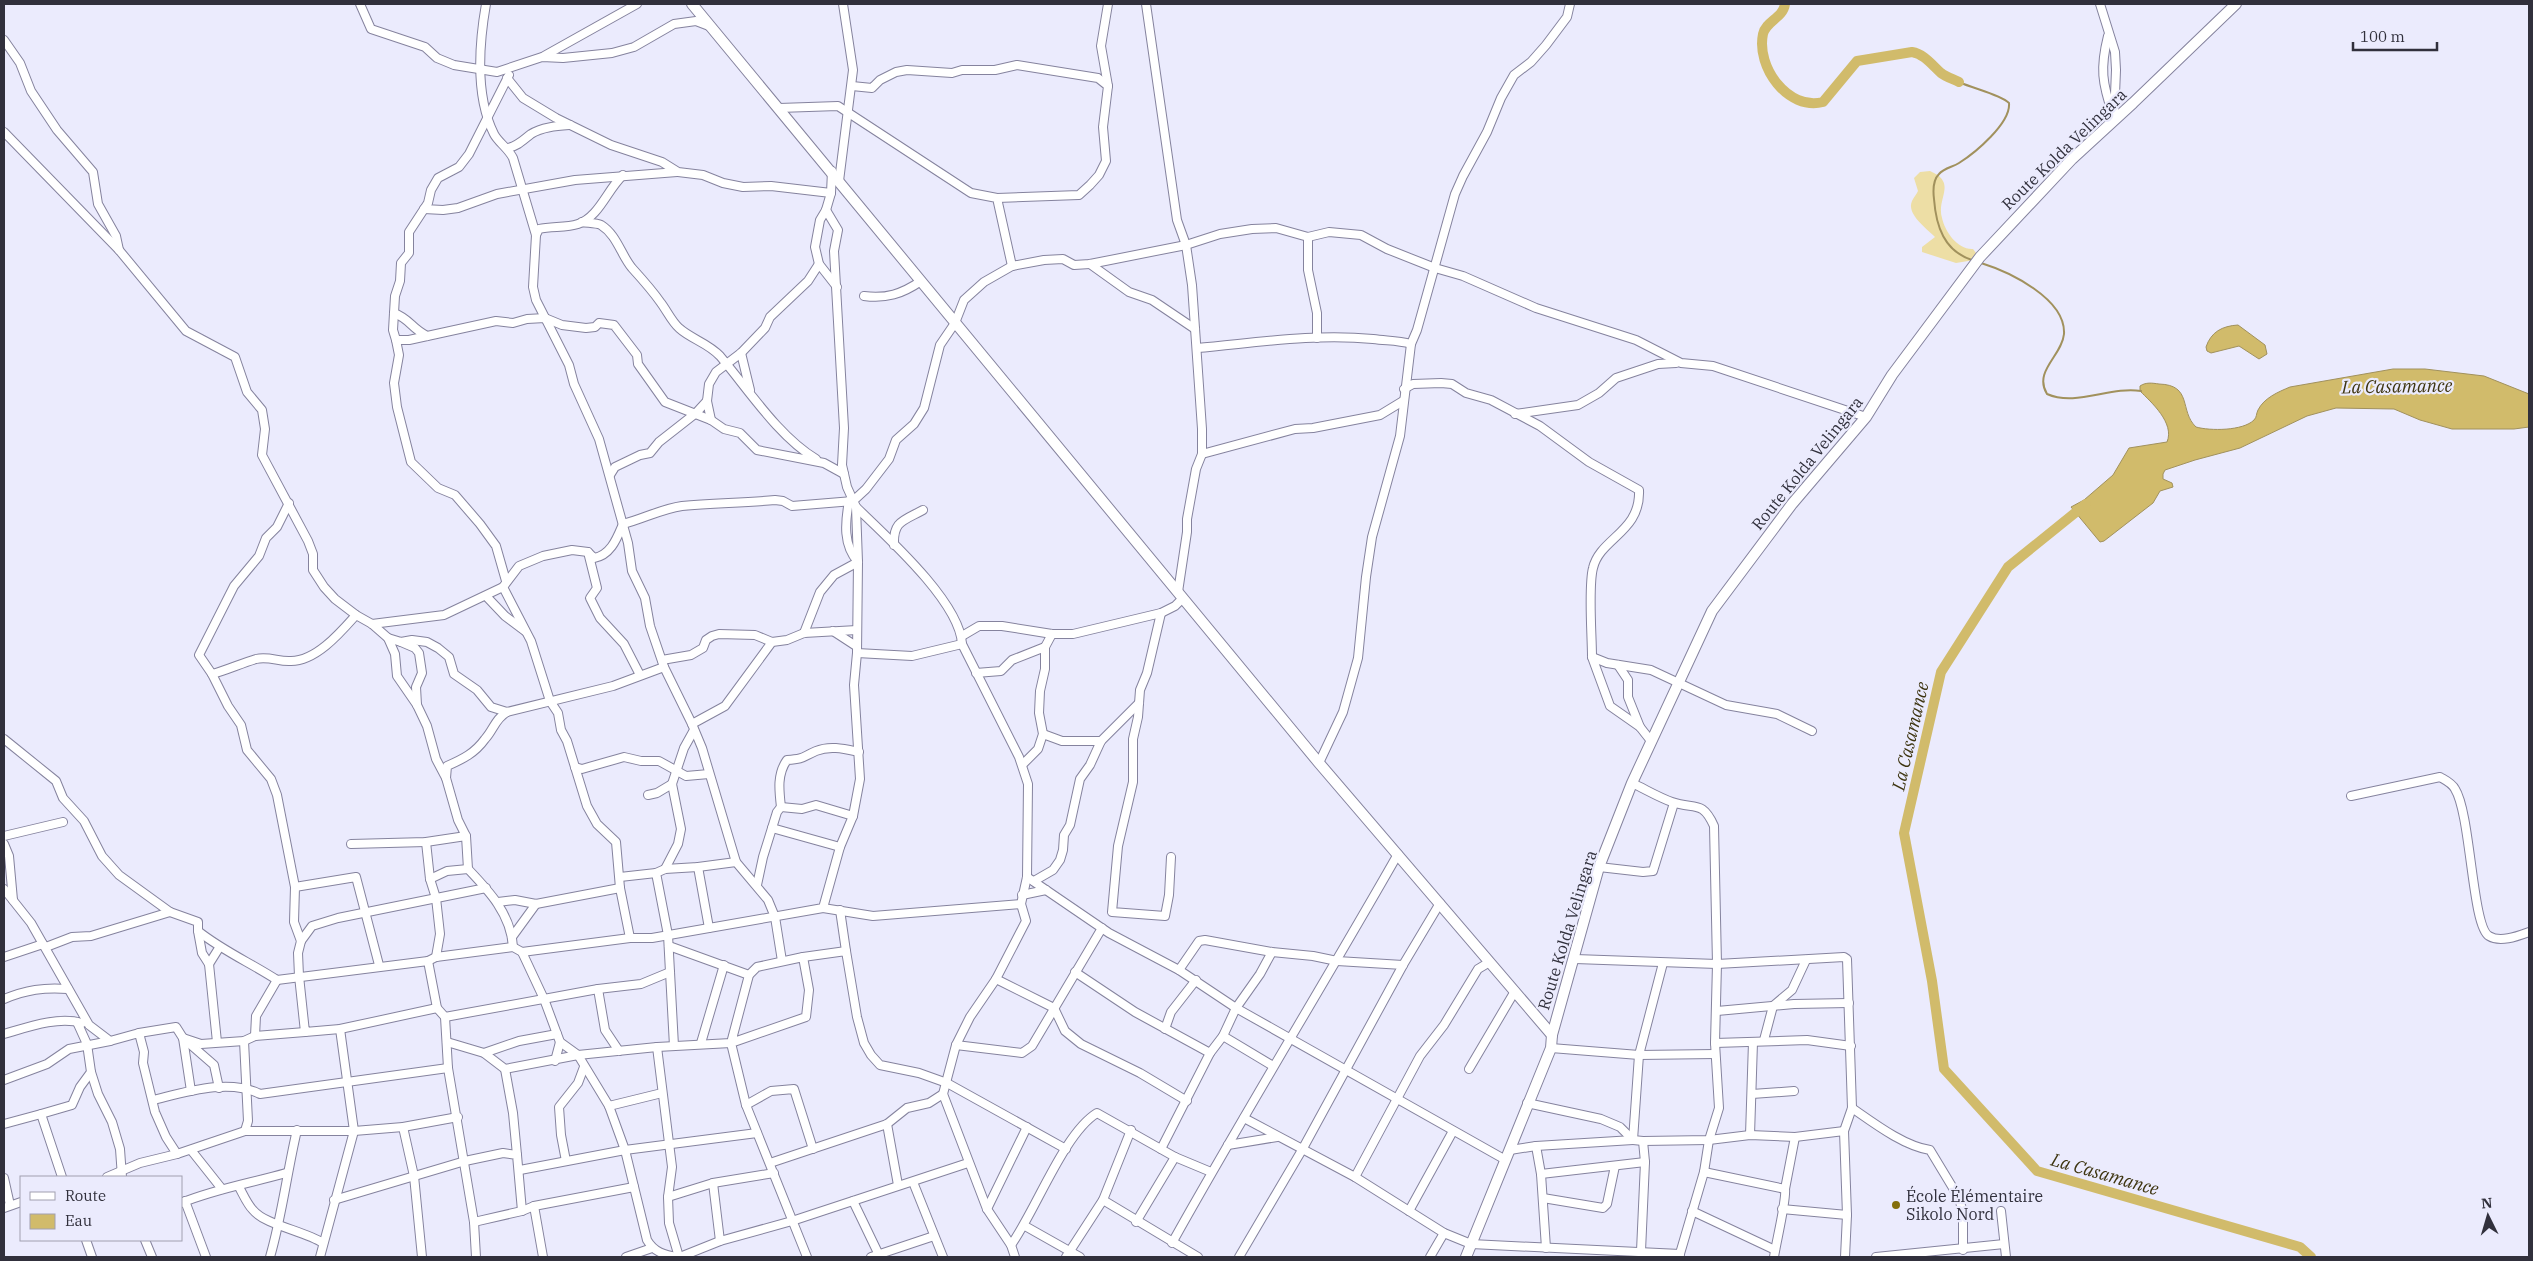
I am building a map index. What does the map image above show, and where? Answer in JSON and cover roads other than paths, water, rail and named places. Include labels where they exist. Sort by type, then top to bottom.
[{"type":"main road","points":[[692,4],[832,171],[1319,763],[1440,903],[1488,963],[1494,965],[1552,1035]]},
{"type":"main road","name":"Route Kolda Velingara","points":[[1466,1257],[1527,1103],[1551,1048],[1552,1035],[1575,959],[1598,867],[1632,783],[1712,611],[1792,504],[1866,417],[1892,375],[1977,261],[2034,198],[2114,119],[2236,4]]},
{"type":"street","points":[[360,4],[371,29],[425,47],[437,58],[454,65],[498,72],[542,57],[637,4]]},
{"type":"street","points":[[486,4],[481,69],[482,97],[494,135],[508,148],[536,235],[533,288],[545,318],[569,365],[574,384],[592,419],[623,524],[632,570],[645,598],[650,626],[663,663],[693,727],[736,862],[768,900],[774,918],[782,960]]},
{"type":"street","points":[[840,181],[853,70],[843,4]]},
{"type":"street","points":[[779,108],[838,106],[971,193],[997,198],[1079,195],[1099,175],[1106,161],[1103,127],[1108,86],[1101,46],[1108,4]]},
{"type":"street","points":[[831,630],[856,650],[912,656],[962,640],[979,626],[1002,626],[1052,634],[1073,634],[1161,613],[1175,606],[1180,595],[1187,519],[1196,469],[1202,454],[1200,386],[1192,285],[1186,245],[1177,220],[1146,4]]},
{"type":"street","points":[[1319,763],[1343,712],[1358,658],[1372,537],[1400,436],[1404,389],[1411,344],[1417,330],[1455,194],[1514,75],[1531,62],[1546,45],[1567,16],[1570,4]]},
{"type":"street","points":[[2100,4],[2115,52],[2114,119]]},
{"type":"street","points":[[542,57],[563,58],[612,53],[634,47],[674,24],[696,21],[710,26]]},
{"type":"street","points":[[2109,36],[2102,60],[2101,74],[2114,119]]},
{"type":"street","points":[[4,40],[20,63],[30,91],[57,130],[93,172],[98,204],[116,236],[119,250]]},
{"type":"street","points":[[852,86],[872,88],[880,80],[896,72],[907,70],[952,73],[962,70],[995,70],[1018,65],[1098,78],[1108,86]]},
{"type":"street","points":[[515,67],[506,78],[469,154],[459,167],[438,178],[424,209],[409,232],[409,253],[399,271],[400,281],[395,296],[393,330],[399,356],[394,382],[397,407],[411,462],[419,472],[429,477],[438,488],[455,495],[496,546],[505,584],[527,632],[550,700],[558,713],[560,730],[567,741],[587,806],[597,824],[616,842],[620,888],[630,938]]},
{"type":"street","points":[[506,78],[523,98],[570,125],[611,145],[662,162],[678,172]]},
{"type":"street","points":[[508,148],[517,146],[533,133],[553,126],[570,125]]},
{"type":"street","points":[[4,132],[119,250],[186,331],[235,357],[247,392],[262,410],[266,428],[262,455],[289,504],[313,554],[313,570],[327,591],[356,616],[372,624],[388,638],[415,648],[420,653],[422,673],[416,687],[417,705]]},
{"type":"street","points":[[832,171],[831,193],[826,210],[820,220],[815,247],[819,264],[837,288]]},
{"type":"street","points":[[424,209],[443,210],[458,208],[497,194],[575,180],[678,172],[743,187],[771,186],[831,193]]},
{"type":"street","points":[[536,235],[539,229],[590,219],[613,185],[623,175]]},
{"type":"street","points":[[997,198],[1012,266]]},
{"type":"street","points":[[823,908],[840,847],[852,816],[860,779],[854,685],[858,562],[853,503],[844,474],[834,251],[838,230],[826,210]]},
{"type":"street","points":[[582,222],[600,225],[611,234],[623,250],[632,267],[641,276],[679,328],[700,340],[719,355],[737,380],[802,449],[844,474]]},
{"type":"street","points":[[623,524],[644,518],[655,512],[706,504],[775,500],[783,501],[792,506],[853,503],[889,459],[896,440],[914,424],[924,408],[934,373],[936,353],[955,322],[964,300],[984,282],[1012,266],[1063,258],[1074,264],[1090,264],[1186,245],[1220,234],[1252,229],[1276,228],[1308,237],[1329,232],[1361,235],[1435,268],[1463,276],[1536,308],[1636,340],[1681,363]]},
{"type":"street","points":[[1308,237],[1308,270],[1317,313],[1317,338]]},
{"type":"street","points":[[712,420],[706,401],[709,384],[716,372],[727,366],[765,328],[770,317],[808,281],[819,264]]},
{"type":"street","points":[[1090,264],[1129,292],[1152,300],[1195,329]]},
{"type":"street","points":[[864,296],[882,299],[906,291],[921,281]]},
{"type":"street","points":[[394,313],[406,318],[413,330],[427,336]]},
{"type":"street","points":[[396,340],[427,336],[496,321],[513,323],[527,319],[545,318],[562,324],[586,328],[595,327],[599,323],[614,325],[637,355],[638,364],[658,389],[665,402],[712,420],[724,429],[740,433],[757,450],[824,463]]},
{"type":"street","points":[[1196,348],[1243,342],[1317,338],[1394,339],[1411,344]]},
{"type":"street","points":[[741,353],[750,392]]},
{"type":"street","points":[[1515,414],[1578,404],[1599,393],[1616,378],[1658,364],[1681,363],[1713,366],[1866,417]]},
{"type":"street","points":[[1406,373],[1423,382]]},
{"type":"street","points":[[1404,389],[1413,384],[1423,382],[1452,384],[1466,393],[1491,400],[1540,426],[1589,462],[1640,490],[1637,509],[1623,532],[1606,546],[1593,567],[1592,657],[1610,706],[1640,727],[1652,741]]},
{"type":"street","points":[[610,475],[615,468],[650,453],[660,442],[696,413],[706,401]]},
{"type":"street","points":[[1202,454],[1295,429],[1313,428],[1380,415],[1403,401]]},
{"type":"street","points":[[770,1163],[887,1124],[907,1108],[929,1103],[943,1094],[948,1084],[956,1045],[970,1017],[996,979],[1026,921],[1021,904],[1022,895],[1030,879],[1028,784],[1023,764],[976,673],[950,608],[894,545],[853,503]]},
{"type":"street","points":[[289,504],[277,527],[266,538],[259,556],[234,586],[206,637],[199,655],[212,674],[224,700],[241,726],[247,750],[271,779],[277,795],[295,887],[294,922],[301,941]]},
{"type":"street","points":[[894,545],[894,530],[897,524],[923,510]]},
{"type":"street","points":[[372,624],[444,615],[465,603],[486,596],[505,584],[519,566],[543,556],[572,550],[588,552],[594,558],[606,553],[616,540],[623,524]]},
{"type":"street","points":[[588,552],[597,588],[590,598],[600,618],[624,644],[640,676]]},
{"type":"street","points":[[804,633],[820,592],[834,575],[858,562]]},
{"type":"street","points":[[486,596],[505,616],[527,632]]},
{"type":"street","points":[[1161,613],[1138,703],[1138,717],[1133,739],[1133,782],[1118,846],[1112,912],[1165,916],[1172,857]]},
{"type":"street","points":[[212,674],[257,659],[274,658],[289,662],[305,659],[314,655],[356,616]]},
{"type":"street","points":[[446,778],[447,766],[470,756],[486,739],[498,717],[507,712],[613,686],[640,676],[663,663],[691,655],[703,648],[712,636],[719,634],[754,635],[772,642],[787,640],[804,633],[857,630]]},
{"type":"street","points":[[1023,764],[1038,749],[1043,734],[1039,713],[1040,691],[1045,669],[1045,647],[1052,634]]},
{"type":"street","points":[[388,638],[394,654],[396,676],[417,705],[427,726],[436,759],[446,778],[458,820],[466,836],[468,869],[498,902],[512,937],[513,947]]},
{"type":"street","points":[[401,642],[412,640],[427,642],[438,648],[449,657],[454,674],[477,690],[491,707],[507,712]]},
{"type":"street","points":[[665,869],[678,844],[680,829],[672,784],[693,727],[726,706],[772,642]]},
{"type":"street","points":[[976,673],[1001,671],[1012,660],[1045,647]]},
{"type":"street","points":[[1592,657],[1618,665],[1651,670],[1726,705],[1777,714],[1812,731]]},
{"type":"street","points":[[1618,665],[1628,680],[1628,697],[1640,727]]},
{"type":"street","points":[[1030,879],[1053,870],[1060,860],[1064,835],[1070,825],[1080,779],[1090,766],[1101,741],[1138,703]]},
{"type":"street","points":[[1043,734],[1062,741],[1101,741]]},
{"type":"street","points":[[4,739],[7,745],[56,781],[64,798],[84,820],[102,856],[118,876],[170,912],[198,922],[202,953],[209,964],[217,1042]]},
{"type":"street","points":[[757,885],[772,828],[777,812],[781,807],[778,785],[782,766],[787,760],[804,759],[817,751],[839,747],[859,752]]},
{"type":"street","points":[[575,767],[582,769],[624,757],[640,761],[658,761],[686,776],[709,774]]},
{"type":"street","points":[[2351,796],[2440,777],[2451,784],[2456,790],[2462,810],[2474,872],[2478,916],[2482,929],[2487,935],[2496,939],[2529,932]]},
{"type":"street","points":[[1244,1118],[1355,1177],[1444,1233],[1471,1244],[1571,1249],[1619,1254],[1641,1251],[1680,1256],[1704,1172],[1709,1140],[1719,1108],[1715,1054],[1717,964],[1714,826],[1708,812],[1698,806],[1674,803],[1632,783]]},
{"type":"street","points":[[648,795],[657,794],[672,784]]},
{"type":"street","points":[[1598,867],[1643,872],[1653,871],[1674,803]]},
{"type":"street","points":[[781,807],[802,809],[816,805],[852,816]]},
{"type":"street","points":[[4,836],[63,822]]},
{"type":"street","points":[[772,828],[840,847]]},
{"type":"street","points":[[351,844],[426,842],[466,836]]},
{"type":"street","points":[[426,842],[430,879],[436,898],[440,934],[432,959],[437,1008],[445,1017],[448,1068],[465,1161],[474,1222],[476,1257]]},
{"type":"street","points":[[4,844],[9,856],[13,900]]},
{"type":"street","points":[[1172,1243],[1211,1172],[1337,961],[1398,854]]},
{"type":"street","points":[[620,877],[656,873],[665,869],[736,862]]},
{"type":"street","points":[[698,867],[709,928]]},
{"type":"street","points":[[430,879],[448,871],[468,869]]},
{"type":"street","points":[[656,873],[668,935],[674,1046]]},
{"type":"street","points":[[295,887],[356,877],[379,965]]},
{"type":"street","points":[[1030,879],[1102,928],[1180,970],[1236,1008],[1347,1068],[1453,1131],[1507,1154],[1536,1146],[1633,1140],[1709,1140],[1750,1135],[1795,1137],[1844,1131]]},
{"type":"street","points":[[305,1032],[298,953],[301,941],[312,926],[366,912],[486,888]]},
{"type":"street","points":[[498,902],[515,900],[536,904],[620,888]]},
{"type":"street","points":[[4,889],[31,923],[45,945],[89,1025],[110,1041]]},
{"type":"street","points":[[1022,895],[1046,890]]},
{"type":"street","points":[[1239,1257],[1302,1150],[1403,965],[1440,903]]},
{"type":"street","points":[[512,937],[536,904]]},
{"type":"street","points":[[522,952],[668,935],[823,908],[873,916],[1021,904]]},
{"type":"street","points":[[840,910],[857,1017],[864,1043],[871,1056],[880,1065],[919,1073],[948,1084],[1066,1149]]},
{"type":"street","points":[[4,957],[72,937],[91,936],[170,912]]},
{"type":"street","points":[[956,1045],[1022,1053],[1032,1046],[1102,928]]},
{"type":"street","points":[[198,931],[219,948],[277,980],[513,947],[522,952],[544,999],[559,1038],[578,1055],[609,1106],[625,1150],[647,1240],[652,1248],[664,1255],[679,1257],[720,1241],[792,1221],[968,1163]]},
{"type":"street","points":[[1180,970],[1199,941],[1205,940],[1337,961],[1403,965]]},
{"type":"street","points":[[668,946],[724,965],[748,976]]},
{"type":"street","points":[[209,964],[219,948]]},
{"type":"street","points":[[807,1257],[746,1105],[731,1043],[748,976],[757,967],[782,960],[846,951]]},
{"type":"street","points":[[1162,1149],[1210,1053],[1272,952]]},
{"type":"street","points":[[505,1069],[555,1061],[578,1055],[701,1043],[731,1043],[806,1017],[809,990],[803,957]]},
{"type":"street","points":[[1575,959],[1717,964],[1844,957],[1848,959],[1852,1108],[1844,1131],[1847,1215],[1845,1257]]},
{"type":"street","points":[[1764,1040],[1773,1006],[1792,990],[1806,960]]},
{"type":"street","points":[[1355,1177],[1420,1056],[1444,1025],[1478,969],[1488,963]]},
{"type":"street","points":[[1633,1140],[1639,1055],[1663,963]]},
{"type":"street","points":[[701,1043],[724,965]]},
{"type":"street","points":[[445,1017],[598,989],[641,984],[670,972]]},
{"type":"street","points":[[1075,972],[1165,1029],[1210,1053]]},
{"type":"street","points":[[996,979],[1054,1008],[1065,1031],[1081,1044],[1140,1074],[1187,1101]]},
{"type":"street","points":[[255,1036],[256,1016],[277,980]]},
{"type":"street","points":[[1165,1029],[1171,1012],[1196,980]]},
{"type":"street","points":[[4,999],[24,991],[46,987],[68,989]]},
{"type":"street","points":[[598,989],[605,1030],[619,1051]]},
{"type":"street","points":[[1469,1069],[1514,991]]},
{"type":"street","points":[[1717,1011],[1794,1004],[1849,1003]]},
{"type":"street","points":[[183,1038],[201,1044],[244,1041],[255,1036],[340,1029],[437,1008]]},
{"type":"street","points":[[4,1034],[36,1025],[72,1020],[89,1025]]},
{"type":"street","points":[[77,1022],[87,1044],[91,1072],[98,1094],[112,1122],[120,1149],[121,1175]]},
{"type":"street","points":[[4,1080],[47,1064],[70,1049],[139,1033],[176,1027],[183,1038],[214,1065],[219,1088]]},
{"type":"street","points":[[320,1257],[354,1131],[349,1082],[340,1029]]},
{"type":"street","points":[[139,1033],[144,1052],[143,1062],[155,1112],[166,1137],[177,1154]]},
{"type":"street","points":[[1222,1036],[1273,1066]]},
{"type":"street","points":[[183,1038],[191,1091]]},
{"type":"street","points":[[484,1053],[520,1041],[559,1038]]},
{"type":"street","points":[[555,1061],[559,1038]]},
{"type":"street","points":[[1715,1042],[1806,1040],[1851,1046]]},
{"type":"street","points":[[244,1041],[248,1121],[245,1130]]},
{"type":"street","points":[[447,1042],[484,1053],[505,1069],[520,1170],[522,1211]]},
{"type":"street","points":[[1750,1135],[1752,1042]]},
{"type":"street","points":[[657,1047],[672,1167],[668,1197],[669,1223],[679,1257]]},
{"type":"street","points":[[1551,1048],[1639,1055],[1715,1054]]},
{"type":"street","points":[[566,1161],[561,1135],[559,1107],[578,1083],[584,1067]]},
{"type":"street","points":[[153,1100],[191,1091],[219,1088],[247,1087],[260,1094],[448,1068]]},
{"type":"street","points":[[4,1124],[72,1105],[80,1087],[91,1072]]},
{"type":"street","points":[[746,1105],[771,1091],[794,1089],[813,1149]]},
{"type":"street","points":[[1752,1094],[1794,1091]]},
{"type":"street","points":[[609,1106],[662,1093]]},
{"type":"street","points":[[943,1094],[987,1209],[1011,1245],[1015,1257]]},
{"type":"street","points":[[1527,1103],[1601,1119],[1620,1127],[1633,1140]]},
{"type":"street","points":[[1852,1108],[1895,1134],[1900,1141],[1930,1150],[1958,1198],[1963,1213],[1960,1252]]},
{"type":"street","points":[[1011,1245],[1024,1226],[1066,1149],[1084,1123],[1097,1112],[1175,1157],[1211,1172]]},
{"type":"street","points":[[41,1114],[62,1176]]},
{"type":"street","points":[[121,1175],[140,1163],[191,1150],[245,1130],[354,1131],[403,1127],[458,1117]]},
{"type":"street","points":[[887,1124],[898,1185]]},
{"type":"street","points":[[987,1209],[1027,1126]]},
{"type":"street","points":[[403,1127],[414,1176],[419,1257]]},
{"type":"street","points":[[270,1257],[279,1224],[286,1173],[296,1130]]},
{"type":"street","points":[[1068,1254],[1102,1200],[1131,1130]]},
{"type":"street","points":[[1409,1211],[1453,1131]]},
{"type":"street","points":[[520,1170],[625,1150],[756,1133]]},
{"type":"street","points":[[1228,1145],[1277,1137]]},
{"type":"street","points":[[1692,1211],[1774,1253],[1795,1137]]},
{"type":"street","points":[[1641,1251],[1645,1162],[1643,1141]]},
{"type":"street","points":[[1536,1146],[1541,1174],[1546,1248]]},
{"type":"street","points":[[191,1150],[222,1189]]},
{"type":"street","points":[[334,1200],[465,1161],[503,1153],[517,1155]]},
{"type":"street","points":[[1136,1222],[1175,1157]]},
{"type":"street","points":[[1541,1174],[1645,1162]]},
{"type":"street","points":[[1543,1198],[1603,1208],[1607,1204],[1615,1166]]},
{"type":"street","points":[[1704,1172],[1786,1192],[1798,1210]]},
{"type":"street","points":[[206,1257],[183,1202],[222,1189],[239,1187],[286,1173]]},
{"type":"street","points":[[668,1197],[713,1183],[774,1173]]},
{"type":"street","points":[[4,1178],[7,1207],[20,1202]]},
{"type":"street","points":[[913,1182],[943,1257]]},
{"type":"street","points":[[713,1183],[720,1241]]},
{"type":"street","points":[[239,1187],[253,1212],[279,1224],[311,1235],[323,1242]]},
{"type":"street","points":[[474,1222],[522,1211],[534,1206],[634,1188]]},
{"type":"street","points":[[1102,1200],[1136,1222],[1198,1257]]},
{"type":"street","points":[[853,1201],[875,1256],[934,1236]]},
{"type":"street","points":[[534,1206],[543,1257]]},
{"type":"street","points":[[1782,1209],[1847,1215]]},
{"type":"street","points":[[2001,1211],[2006,1257]]},
{"type":"street","points":[[1024,1226],[1068,1254],[1080,1257]]},
{"type":"street","points":[[1430,1257],[1444,1233]]},
{"type":"street","points":[[86,1241],[92,1257]]},
{"type":"street","points":[[145,1241],[152,1257]]},
{"type":"street","points":[[1876,1257],[1910,1252],[1960,1252],[2004,1244]]},
{"type":"street","points":[[626,1257],[652,1248]]},
{"type":"street","points":[[1570,1257],[1571,1249]]},
{"type":"water","points":[[2238,325],[2265,345],[2267,354],[2259,359],[2239,346],[2211,353],[2207,351],[2208,342],[2214,334],[2222,328]]},
{"type":"water","points":[[2393,369],[2425,369],[2484,376],[2529,394],[2529,427],[2514,429],[2452,429],[2420,420],[2394,409],[2336,408],[2307,416],[2240,448],[2165,470],[2163,479],[2172,483],[2173,487],[2160,491],[2153,503],[2104,541],[2100,542],[2071,507],[2084,500],[2113,475],[2129,448],[2167,442],[2169,435],[2165,420],[2140,391],[2140,386],[2142,385],[2154,383],[2170,385],[2181,394],[2191,421],[2196,427],[2226,429],[2249,424],[2255,419],[2258,410],[2264,402],[2276,393],[2290,387]]},
{"type":"waterway","points":[[1785,4],[1781,13],[1767,26],[1763,34],[1762,47],[1764,60],[1777,84],[1798,100],[1810,103],[1823,102],[1857,61],[1912,52],[1924,57],[1943,74],[1959,82]]},
{"type":"waterway","points":[[1959,82],[1999,97],[2009,103],[2004,119],[1991,137],[1966,158],[1941,172],[1935,182],[1935,209],[1943,236],[1948,244],[1962,256],[1972,260]]},
{"type":"waterway","points":[[1981,263],[2021,280],[2056,309],[2062,321],[2064,334],[2059,349],[2043,378],[2047,394],[2070,398],[2117,391],[2141,391]]},
{"type":"waterway","name":"La Casamance","points":[[2086,504],[2008,567],[1941,672],[1904,833],[1932,981],[1944,1069],[2037,1171],[2300,1247],[2311,1257]]},
{"type":"place","name":"École Élémentaire Sikolo Nord","points":[[1896,1205]]}]
